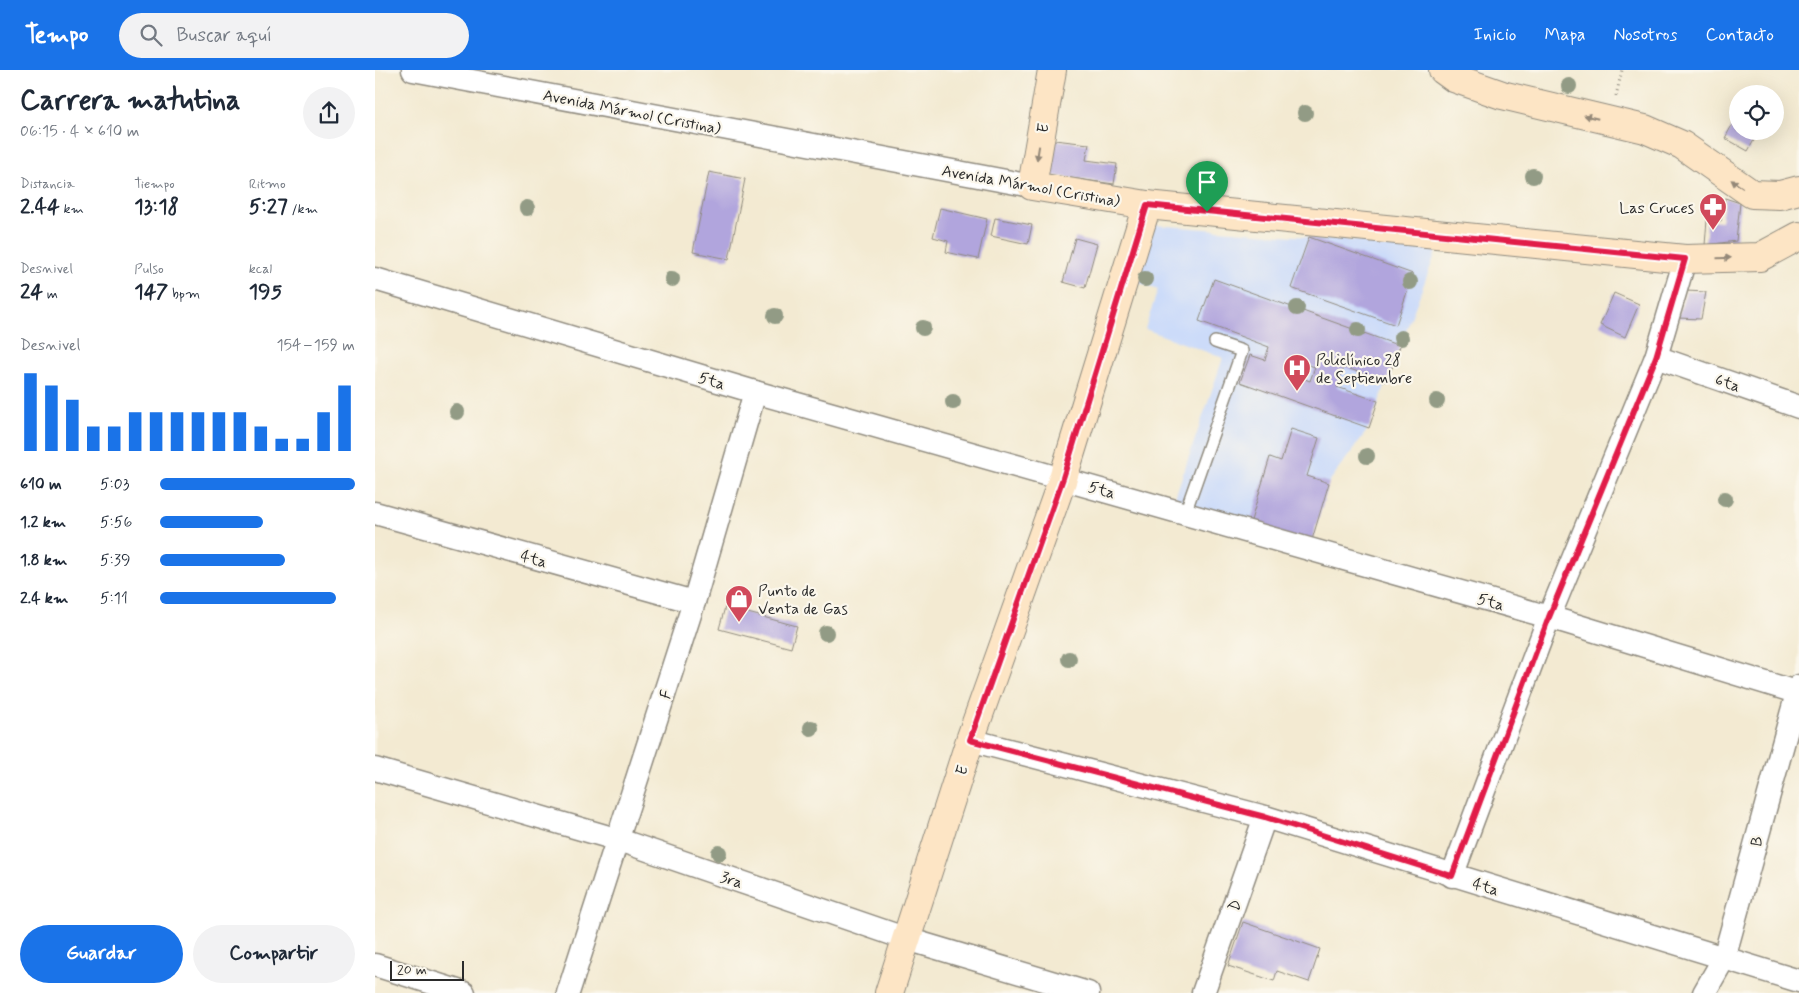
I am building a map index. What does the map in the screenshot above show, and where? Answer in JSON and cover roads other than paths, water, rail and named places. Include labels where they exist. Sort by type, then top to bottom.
[{"type":"main road","name":"E","points":[[1032,186],[1052,70]]},
{"type":"main road","points":[[1443,70],[1454,78],[1502,95],[1645,129],[1682,145],[1752,194],[1780,195],[1799,190]]},
{"type":"main road","name":"Avenida Mármol (Cristina)","points":[[1032,186],[1147,205],[1685,259],[1760,257],[1799,236]]},
{"type":"main road","name":"E","points":[[889,993],[970,740],[1063,478],[1147,205]]},
{"type":"street","name":"Avenida Mármol (Cristina)","points":[[413,70],[1032,186]]},
{"type":"street","points":[[1452,876],[1549,617],[1656,357],[1685,259]]},
{"type":"street","name":"5ta","points":[[375,279],[755,392],[1063,478],[1798,690]]},
{"type":"street","name":"6ta","points":[[1656,357],[1799,407]]},
{"type":"street","name":"F","points":[[568,993],[619,840],[694,602],[755,392]]},
{"type":"street","name":"4ta","points":[[375,513],[694,602]]},
{"type":"street","name":"B","points":[[1704,993],[1724,958],[1798,690]]},
{"type":"street","name":"4ta","points":[[970,740],[1265,817],[1452,876],[1799,981]]},
{"type":"street","name":"3ra","points":[[375,769],[619,840],[907,939],[1088,993]]},
{"type":"street","name":"D","points":[[1203,993],[1265,817]]},
{"type":"street","points":[[375,965],[464,993]]},
{"type":"lane","points":[[1185,513],[1242,351],[1215,342]]},
{"type":"place","name":"Las Cruces","points":[[1713,231]]},
{"type":"place","name":"Policlínico 28 de Septiembre","points":[[1297,392]]},
{"type":"place","name":"Punto de Venta de Gas","points":[[739,623]]}]
